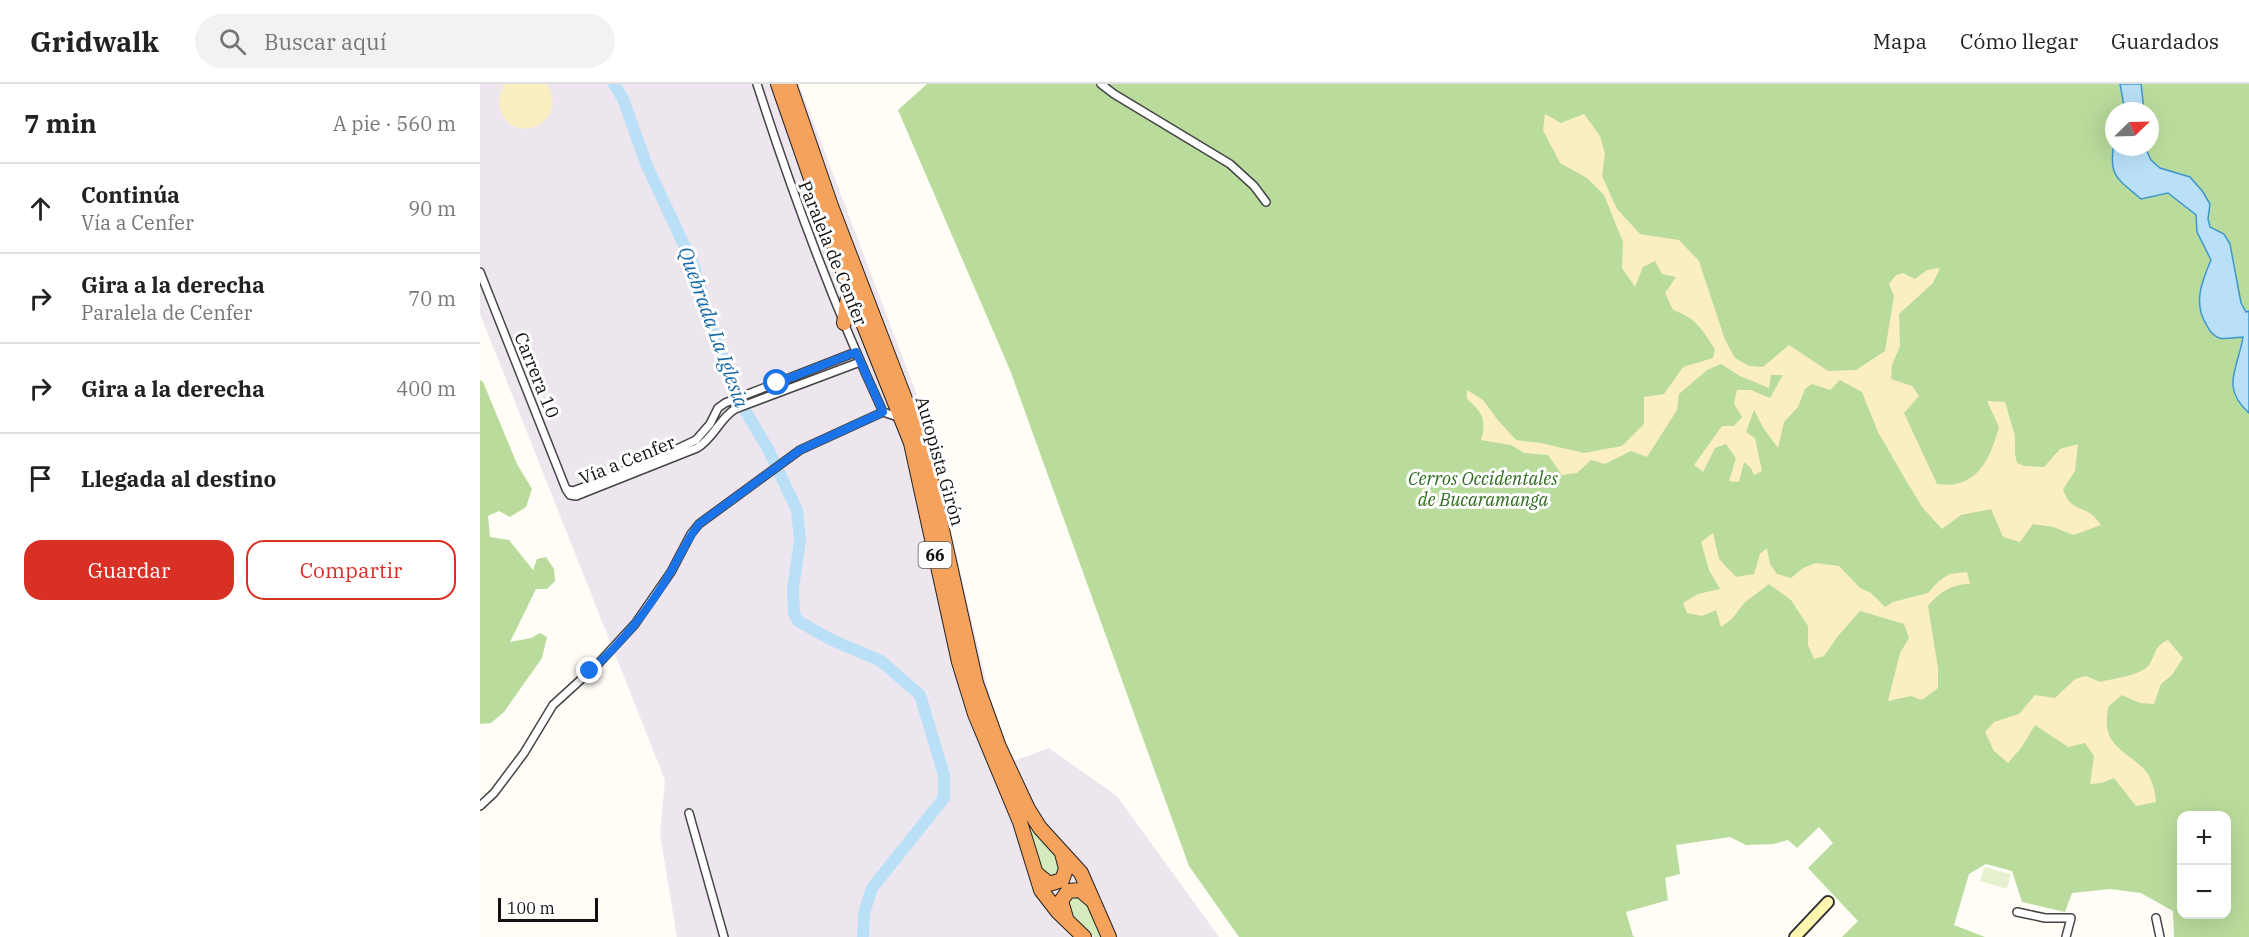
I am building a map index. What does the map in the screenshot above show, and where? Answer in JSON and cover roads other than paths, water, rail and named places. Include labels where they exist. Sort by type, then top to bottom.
[{"type":"highway","name":"Autopista Girón","points":[[778,84],[849,288],[911,443],[959,662],[975,714],[1020,822],[1035,872],[1048,901],[1084,937]]},
{"type":"highway","name":"Autopista Girón","points":[[789,84],[831,207],[918,433],[931,480],[976,683],[987,716],[1028,809],[1040,828],[1081,873],[1109,937]]},
{"type":"highway","points":[[844,323],[849,288]]},
{"type":"highway","points":[[1035,872],[1049,884],[1062,880],[1066,869],[1062,852]]},
{"type":"highway","points":[[1068,922],[1061,901],[1068,891],[1080,890],[1096,903]]},
{"type":"street","name":"Paralela de Cenfer","points":[[757,84],[785,173],[844,323],[883,412]]},
{"type":"street","points":[[1101,84],[1230,164],[1254,186],[1266,202]]},
{"type":"street","name":"Carrera 10","points":[[480,272],[566,489]]},
{"type":"street","name":"Vía a Cenfer","points":[[566,489],[573,491],[584,488],[675,450],[696,440],[710,424],[718,408],[732,399],[856,352]]},
{"type":"street","name":"Vía a Cenfer","points":[[566,489],[570,495],[580,496],[697,448],[711,438],[727,414],[735,409],[860,362]]},
{"type":"street","points":[[480,806],[494,793],[524,753],[553,705],[598,664],[635,624],[671,572],[691,534],[699,524],[800,450],[883,412],[901,418]]},
{"type":"street","points":[[688,813],[724,937]]},
{"type":"street","points":[[1795,937],[1828,902]]},
{"type":"street","points":[[2017,912],[2045,918],[2071,918],[2066,937]]},
{"type":"street","points":[[2156,918],[2160,937]]},
{"type":"water","points":[[2120,84],[2141,84],[2143,102],[2123,102]]},
{"type":"water","points":[[2112,156],[2149,156],[2160,168],[2190,177],[2210,204],[2208,219],[2210,227],[2224,234],[2230,244],[2241,303],[2246,312],[2249,311],[2249,413],[2240,404],[2233,386],[2243,337],[2225,339],[2217,337],[2210,331],[2202,316],[2200,292],[2211,260],[2197,232],[2196,215],[2168,193],[2141,199],[2121,181],[2112,163]]},
{"type":"waterway","name":"Quebrada La Iglesia","points":[[614,84],[623,99],[647,166],[693,264],[711,325],[737,397],[768,449],[797,510],[800,540],[793,589],[794,613],[798,621],[832,640],[881,661],[920,695],[944,775],[944,798],[872,888],[864,913],[863,937]]},
{"type":"park label","name":"Cerros Occidentales de Bucaramanga","points":[[1483,488]]}]
